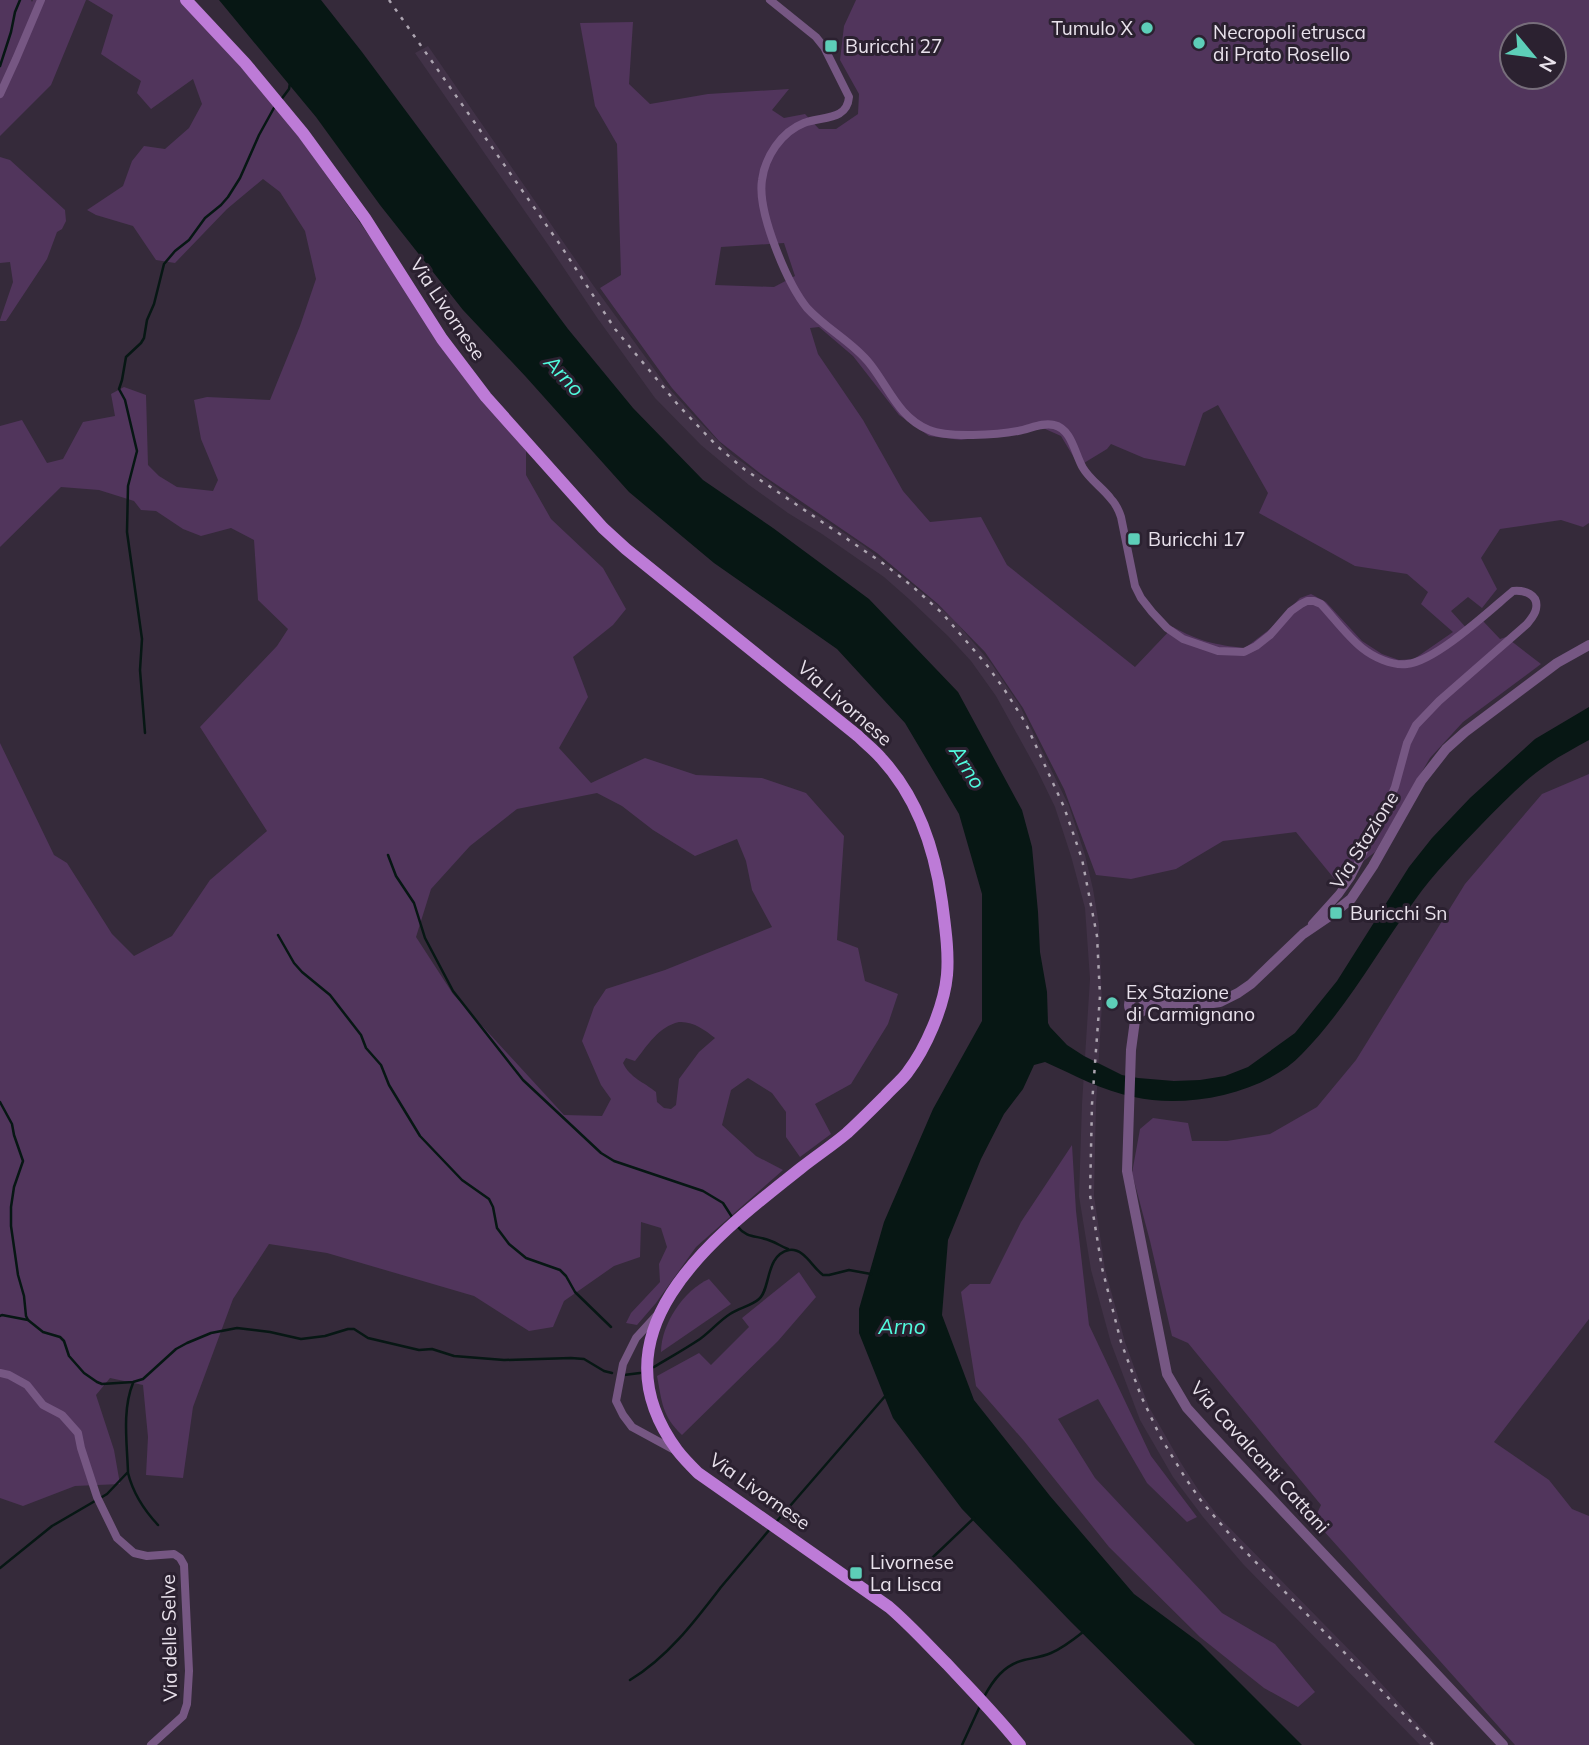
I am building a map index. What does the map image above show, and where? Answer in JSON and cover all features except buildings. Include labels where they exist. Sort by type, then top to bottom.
[{"type":"main road","name":"Via Livornese","points":[[186,0],[245,63],[303,132],[365,218],[455,357],[486,397],[576,498],[626,550],[858,736],[881,758],[902,785],[920,818],[934,859],[947,940],[947,977],[937,1014],[923,1047],[906,1074],[846,1133],[759,1203],[710,1246],[690,1268],[666,1300],[653,1327],[648,1354],[648,1381],[662,1427],[678,1452],[698,1473],[908,1623],[978,1696],[1020,1745]]},
{"type":"street","points":[[0,94],[41,0]]},
{"type":"street","points":[[770,0],[816,37],[824,47],[849,97],[849,106],[843,112],[802,124],[788,133],[769,156],[761,182],[766,221],[797,293],[808,309],[870,363],[904,413],[930,431],[955,435],[1018,431],[1041,425],[1062,428],[1077,452],[1082,467],[1117,508],[1135,586],[1142,598],[1173,633],[1196,645],[1219,651],[1244,652],[1270,635],[1301,604],[1314,601],[1321,604],[1359,646],[1369,653],[1398,665],[1409,664],[1432,656],[1513,591],[1522,590],[1535,599],[1537,608],[1527,624],[1439,701],[1416,725],[1407,743],[1395,787],[1350,877],[1339,894],[1303,934]]},
{"type":"street","name":"Via Stazione","points":[[1130,1083],[1136,1013],[1143,1012],[1146,1005],[1199,1005],[1220,1002],[1251,984],[1303,934],[1351,899],[1421,781],[1446,749],[1557,663],[1589,645]]},
{"type":"street","name":"Via Cavalcanti Cattani","points":[[1130,1083],[1127,1171],[1167,1374],[1178,1394],[1206,1429],[1503,1745]]},
{"type":"street","points":[[661,1311],[636,1338],[623,1364],[617,1401],[632,1427],[678,1452]]},
{"type":"street","name":"Via delle Selve","points":[[0,1373],[27,1385],[43,1405],[62,1415],[78,1433],[80,1448],[97,1497],[117,1538],[134,1553],[146,1556],[174,1554],[184,1565],[189,1671],[187,1704],[183,1716],[150,1745]]},
{"type":"shaded area","points":[[0,0],[86,0],[51,85],[0,136]]},
{"type":"shaded area","points":[[88,0],[182,0],[199,18],[292,127],[479,395],[526,451],[526,475],[551,519],[603,568],[626,609],[613,625],[573,657],[588,697],[559,748],[591,783],[645,758],[696,775],[762,778],[806,793],[844,836],[837,940],[858,948],[865,981],[898,994],[888,1024],[851,1084],[815,1104],[831,1134],[800,1157],[786,1137],[786,1112],[772,1093],[748,1078],[731,1090],[722,1125],[756,1156],[783,1170],[696,1247],[637,1325],[626,1323],[631,1313],[660,1282],[659,1264],[667,1247],[661,1228],[641,1222],[640,1257],[614,1266],[564,1301],[553,1327],[529,1331],[474,1296],[327,1253],[269,1244],[233,1299],[193,1407],[183,1478],[146,1475],[148,1437],[143,1385],[110,1378],[96,1395],[114,1450],[120,1484],[75,1486],[23,1506],[0,1498],[0,743],[54,855],[67,863],[112,934],[134,956],[172,936],[210,880],[267,831],[200,727],[277,646],[288,629],[258,600],[254,540],[231,528],[201,536],[183,529],[156,511],[141,510],[134,501],[99,490],[61,487],[0,547],[0,426],[22,420],[47,463],[63,459],[83,422],[115,416],[111,394],[124,387],[146,395],[148,465],[159,476],[177,487],[213,491],[218,480],[201,439],[194,400],[207,397],[270,400],[316,279],[305,231],[280,192],[263,179],[227,209],[175,263],[156,260],[133,226],[87,210],[123,186],[132,161],[144,146],[165,149],[189,128],[202,104],[193,79],[151,109],[137,93],[141,81],[101,54],[113,15]],"holes":[[[597,793],[622,806],[653,830],[695,856],[737,839],[746,861],[752,890],[772,927],[665,970],[606,989],[594,1007],[582,1041],[601,1085],[611,1099],[602,1116],[564,1115],[453,994],[416,937],[431,889],[470,846],[517,809]],[[679,1022],[694,1025],[715,1038],[699,1052],[679,1079],[676,1105],[671,1109],[664,1108],[657,1102],[656,1092],[633,1076],[623,1063],[626,1058],[635,1061],[659,1032]]]},
{"type":"shaded area","points":[[856,0],[1589,0],[1589,523],[1583,527],[1561,520],[1500,529],[1481,558],[1497,589],[1482,608],[1468,597],[1451,611],[1470,632],[1483,621],[1500,639],[1506,637],[1541,664],[1463,722],[1430,758],[1375,852],[1337,882],[1296,832],[1223,841],[1176,869],[1131,879],[1096,875],[1064,789],[1023,708],[985,652],[938,604],[877,553],[761,474],[719,441],[672,388],[600,288],[621,275],[617,144],[595,106],[580,23],[633,22],[629,84],[650,104],[708,94],[789,89],[772,110],[784,118],[805,114],[819,129],[836,129],[858,114],[859,94],[840,60],[844,26]],"holes":[[[784,243],[795,276],[774,287],[715,285],[721,247]],[[819,327],[853,356],[899,415],[929,436],[961,440],[1043,428],[1061,436],[1079,466],[1111,444],[1144,458],[1185,466],[1203,413],[1218,405],[1268,493],[1259,513],[1355,566],[1407,574],[1428,592],[1421,604],[1453,632],[1414,659],[1399,660],[1382,654],[1362,641],[1326,602],[1311,594],[1300,598],[1270,629],[1245,648],[1208,642],[1173,627],[1135,667],[1007,565],[981,517],[930,522],[903,491],[863,420],[818,354],[810,328]]]},
{"type":"shaded area","points":[[428,46],[593,285],[665,384],[731,454],[864,546],[955,621],[991,663],[1020,706],[1069,806],[1093,889],[1099,925],[1102,1004],[1094,1196],[1105,1269],[1125,1342],[1149,1407],[1181,1463],[1218,1516],[1370,1671],[1437,1745],[1420,1745],[1243,1564],[1173,1477],[1140,1420],[1111,1343],[1091,1270],[1079,1196],[1090,979],[1085,908],[1055,807],[996,696],[971,661],[948,636],[884,577],[749,485],[701,445],[655,398],[415,53]]},
{"type":"shaded area","points":[[0,157],[10,160],[65,210],[66,221],[57,232],[47,259],[6,321],[0,320],[13,282],[10,262],[0,263]]},
{"type":"shaded area","points":[[1589,774],[1589,1319],[1494,1442],[1549,1480],[1572,1509],[1589,1516],[1589,1745],[1515,1745],[1314,1520],[1321,1505],[1188,1343],[1172,1336],[1132,1173],[1140,1129],[1153,1118],[1188,1123],[1192,1141],[1227,1141],[1270,1134],[1317,1107],[1356,1060],[1465,884],[1542,794]]},
{"type":"shaded area","points":[[1072,1145],[1076,1211],[1089,1325],[1151,1456],[1197,1517],[1187,1522],[1147,1483],[1098,1399],[1058,1419],[1095,1478],[1222,1613],[1275,1644],[1315,1692],[1298,1707],[1264,1688],[1200,1637],[1109,1547],[976,1386],[961,1292],[970,1284],[990,1284],[1021,1222]]},
{"type":"shaded area","points":[[799,1272],[816,1297],[778,1341],[682,1435],[667,1415],[657,1376],[699,1353],[711,1365],[749,1327],[742,1318]]},
{"type":"shaded area","points":[[709,1279],[731,1304],[661,1352],[665,1330],[676,1309],[691,1291]]},
{"type":"water","name":"Arno","points":[[219,0],[321,0],[568,329],[633,408],[703,480],[869,599],[958,692],[1022,810],[1032,847],[1048,1023],[1067,1045],[1084,1056],[1122,1075],[1174,1081],[1225,1076],[1248,1067],[1295,1033],[1337,981],[1409,867],[1432,838],[1470,798],[1535,739],[1589,707],[1589,740],[1530,778],[1446,861],[1415,900],[1333,1018],[1286,1068],[1246,1088],[1223,1095],[1177,1101],[1122,1094],[1045,1062],[1034,1065],[1023,1089],[1004,1114],[981,1159],[948,1240],[942,1315],[974,1400],[1050,1496],[1134,1594],[1200,1643],[1302,1745],[1195,1745],[962,1509],[893,1418],[859,1333],[859,1309],[884,1222],[933,1109],[982,1021],[982,894],[959,814],[905,723],[837,649],[714,563],[629,492],[463,310],[380,205],[316,117]]},
{"type":"waterway","points":[[0,66],[20,0]]},
{"type":"waterway","points":[[280,101],[290,83]]},
{"type":"waterway","points":[[145,733],[140,670],[142,639],[127,532],[128,486],[137,451],[125,400],[119,389],[126,357],[144,338],[164,264],[189,240],[205,218],[228,197],[275,106]]},
{"type":"waterway","points":[[388,855],[396,876],[414,903],[425,938],[453,991],[523,1080],[601,1153],[614,1161],[703,1191],[723,1203],[732,1217]]},
{"type":"waterway","points":[[278,935],[294,963],[330,995],[361,1035],[366,1048],[381,1065],[389,1085],[420,1136],[462,1180],[489,1199],[497,1228],[509,1244],[526,1258],[560,1270],[575,1292],[611,1327]]},
{"type":"waterway","points":[[0,1102],[12,1124],[23,1161],[14,1187],[11,1226],[28,1320]]},
{"type":"waterway","points":[[738,1227],[749,1235],[788,1249]]},
{"type":"waterway","points":[[654,1367],[700,1339],[730,1314],[759,1299],[772,1265],[781,1253],[789,1250],[799,1252],[823,1275],[849,1270],[871,1274]]},
{"type":"waterway","points":[[0,1316],[28,1320],[43,1332],[60,1337],[69,1356],[84,1373],[102,1384],[143,1379],[176,1349],[187,1343],[211,1333],[237,1328],[301,1339],[354,1329],[368,1338],[419,1350],[432,1349],[454,1356],[504,1360],[584,1359],[612,1373]]},
{"type":"waterway","points":[[624,1375],[640,1373]]},
{"type":"waterway","points":[[102,1497],[128,1472],[126,1415],[133,1383]]},
{"type":"waterway","points":[[777,1521],[887,1394]]},
{"type":"waterway","points":[[128,1473],[140,1501],[158,1525]]},
{"type":"waterway","points":[[0,1568],[52,1526],[95,1501]]},
{"type":"waterway","points":[[931,1559],[974,1518]]},
{"type":"waterway","points":[[630,1680],[656,1661],[680,1638],[770,1529]]},
{"type":"waterway","points":[[984,1697],[1005,1669],[1017,1662],[1055,1651],[1083,1632]]},
{"type":"waterway","points":[[962,1745],[980,1706]]},
{"type":"railway","points":[[389,0],[561,246],[615,329],[679,406],[717,446],[744,469],[884,564],[942,613],[986,664],[1025,722],[1064,807],[1082,859],[1097,936],[1100,996],[1092,1104],[1090,1195],[1102,1268],[1121,1342],[1141,1396],[1161,1438],[1202,1502],[1238,1544],[1433,1745]]},
{"type":"place","name":"Tumulo X","points":[[1147,28]]},
{"type":"place","name":"Necropoli etrusca di Prato Rosello","points":[[1199,43]]},
{"type":"place","name":"Buricchi 27","points":[[831,46]]},
{"type":"place","name":"Buricchi 17","points":[[1134,539]]},
{"type":"place","name":"Buricchi Sn","points":[[1336,913]]},
{"type":"place","name":"Ex Stazione di Carmignano","points":[[1112,1003]]},
{"type":"place","name":"Livornese La Lisca","points":[[856,1573]]}]
